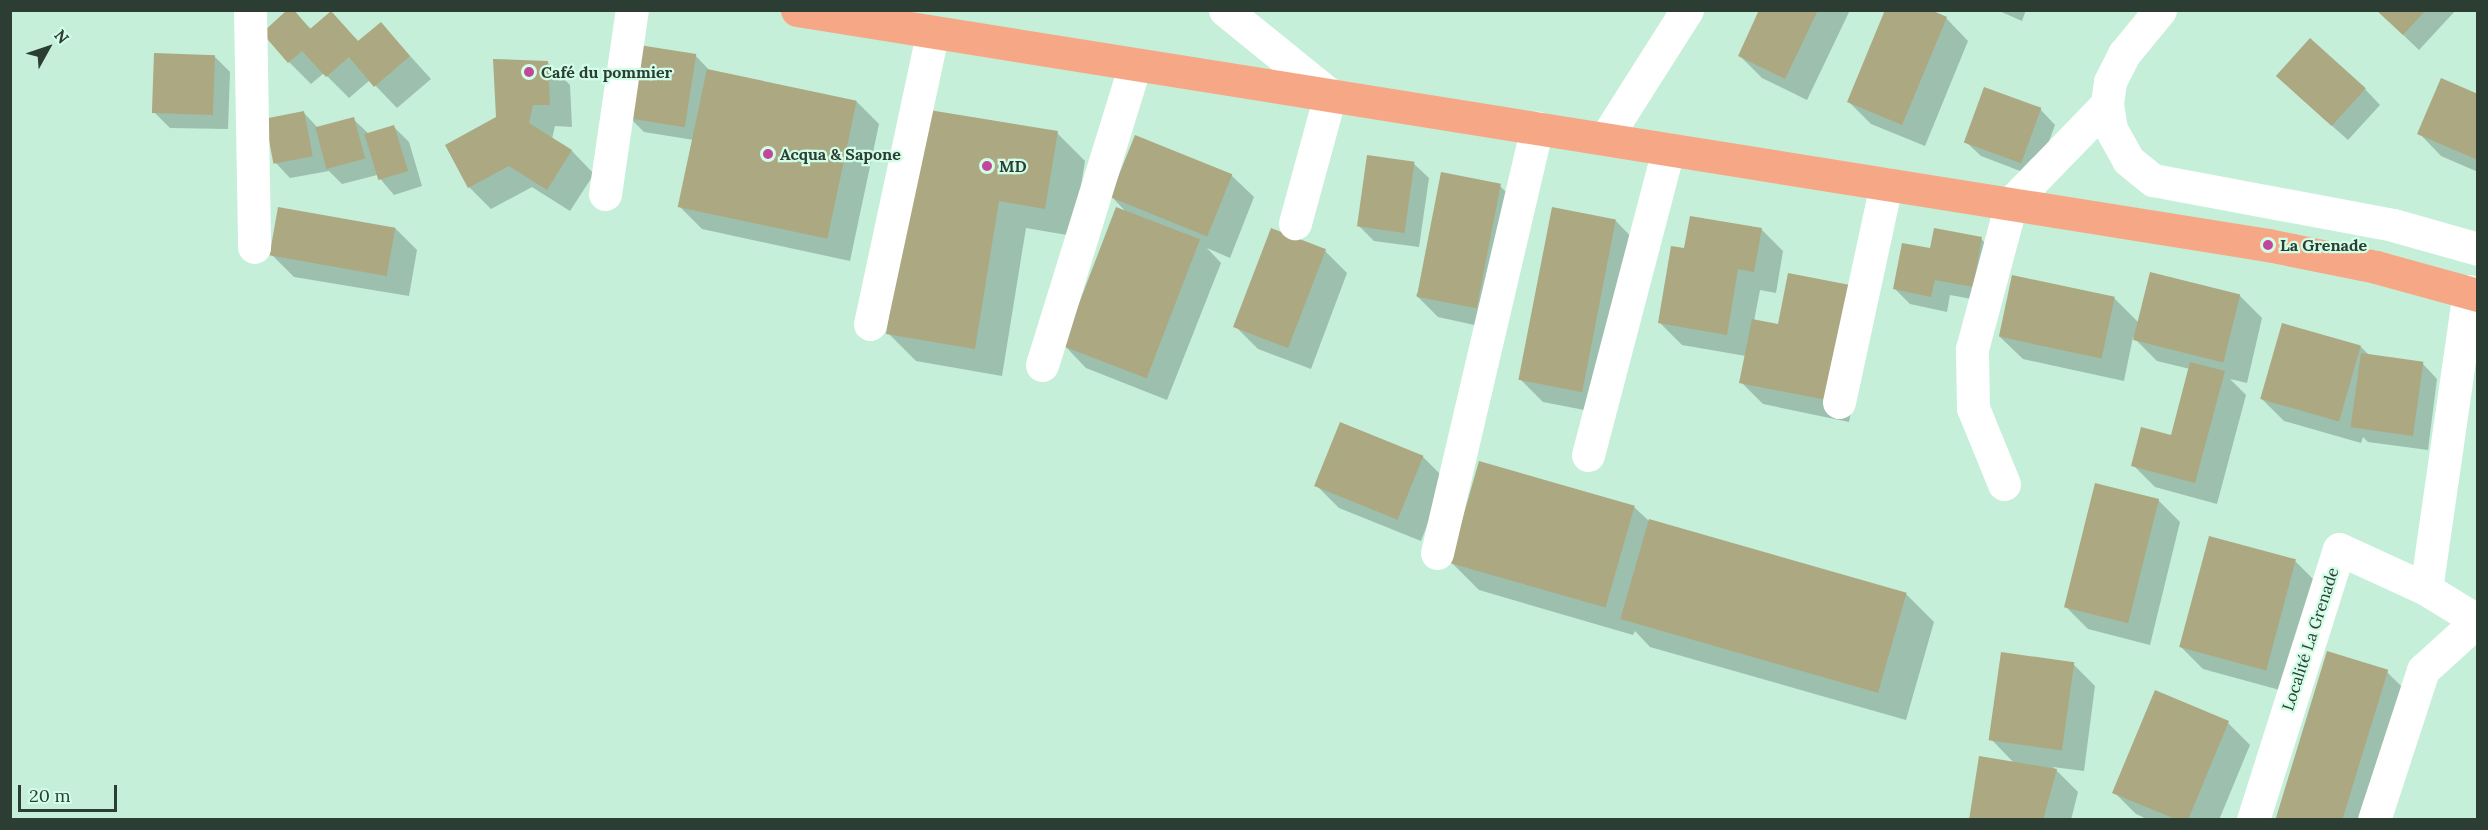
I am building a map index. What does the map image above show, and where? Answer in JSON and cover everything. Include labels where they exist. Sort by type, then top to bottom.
[{"type":"main road","points":[[797,10],[932,34],[1135,64],[2313,253],[2473,293]]},
{"type":"street","points":[[250,10],[254,247]]},
{"type":"street","points":[[605,194],[632,10]]},
{"type":"street","points":[[1225,10],[1330,95],[1296,223]]},
{"type":"street","points":[[1605,139],[1687,10]]},
{"type":"street","points":[[2160,10],[2124,54],[2110,82],[2107,104],[2110,129],[2128,160],[2153,180],[2393,225],[2478,249]]},
{"type":"street","points":[[870,324],[932,34]]},
{"type":"street","points":[[1042,365],[1135,64]]},
{"type":"street","points":[[2004,483],[1973,408],[1972,349],[2011,203],[2107,104]]},
{"type":"street","points":[[1437,553],[1537,128]]},
{"type":"street","points":[[1588,455],[1668,149]]},
{"type":"street","points":[[1839,402],[1886,184]]},
{"type":"street","points":[[2426,589],[2473,293]]},
{"type":"street","name":"Localité La Grenade","points":[[2253,819],[2339,549],[2426,589],[2477,621]]},
{"type":"street","points":[[2374,819],[2423,670],[2477,621]]},
{"type":"building","points":[[287,10],[294,10],[310,29],[331,11],[358,41],[381,22],[410,56],[374,87],[349,57],[326,77],[302,51],[288,63],[262,33]]},
{"type":"building","points":[[1759,10],[1818,10],[1785,79],[1738,56]]},
{"type":"building","points":[[1885,10],[1931,10],[1947,17],[1902,125],[1847,102]]},
{"type":"building","points":[[2376,10],[2426,10],[2403,35]]},
{"type":"building","points":[[2310,38],[2366,88],[2332,126],[2276,76]]},
{"type":"building","points":[[639,45],[696,54],[685,127],[627,118]]},
{"type":"building","points":[[154,53],[215,55],[213,115],[152,113]]},
{"type":"building","points":[[493,59],[548,61],[550,105],[533,105],[529,123],[572,150],[547,190],[509,166],[468,188],[445,145],[496,117]]},
{"type":"building","name":"Acqua & Sapone","points":[[707,69],[857,101],[827,239],[678,207]]},
{"type":"building","points":[[2441,78],[2478,94],[2478,160],[2417,134]]},
{"type":"building","points":[[1984,87],[2041,108],[2021,163],[1964,142]]},
{"type":"building","points":[[923,109],[1058,131],[1045,209],[999,201],[975,349],[886,334]]},
{"type":"building","points":[[304,111],[313,156],[274,164],[265,119]]},
{"type":"building","points":[[354,117],[365,159],[326,169],[315,127]]},
{"type":"building","points":[[394,125],[408,171],[378,180],[364,134]]},
{"type":"building","points":[[1135,135],[1232,174],[1207,236],[1110,197]]},
{"type":"building","points":[[1367,155],[1415,162],[1405,233],[1357,226]]},
{"type":"building","points":[[1441,172],[1501,184],[1477,308],[1417,297]]},
{"type":"building","points":[[278,207],[395,228],[387,276],[269,255]]},
{"type":"building","points":[[1116,207],[1200,239],[1147,378],[1063,346]]},
{"type":"building","points":[[1552,207],[1616,219],[1582,392],[1518,380]]},
{"type":"building","points":[[1690,216],[1762,228],[1754,272],[1738,269],[1727,335],[1658,323],[1671,246],[1684,248]]},
{"type":"building","points":[[1271,228],[1326,249],[1288,348],[1233,327]]},
{"type":"building","points":[[1934,228],[1982,237],[1973,287],[1935,280],[1931,297],[1893,289],[1902,243],[1930,248]]},
{"type":"building","points":[[2150,272],[2240,294],[2223,362],[2133,340]]},
{"type":"building","points":[[1788,273],[1850,285],[1827,400],[1739,383],[1752,319],[1778,324]]},
{"type":"building","points":[[2012,275],[2115,297],[2102,358],[1999,337]]},
{"type":"building","points":[[2282,323],[2361,346],[2339,422],[2260,399]]},
{"type":"building","points":[[2361,353],[2423,362],[2413,436],[2351,427]]},
{"type":"building","points":[[2190,362],[2225,371],[2195,483],[2131,466],[2141,427],[2171,435]]},
{"type":"building","points":[[1340,422],[1423,456],[1398,520],[1314,486]]},
{"type":"building","points":[[1479,461],[1635,506],[1606,608],[1450,563]]},
{"type":"building","points":[[2095,483],[2159,499],[2128,623],[2064,607]]},
{"type":"building","points":[[1649,519],[1907,593],[1878,693],[1620,619]]},
{"type":"building","points":[[2209,536],[2296,559],[2266,670],[2179,647]]},
{"type":"building","points":[[2327,651],[2388,670],[2342,820],[2275,820]]},
{"type":"building","points":[[2001,652],[2074,662],[2062,750],[1989,740]]},
{"type":"building","points":[[2155,690],[2229,721],[2188,820],[2178,820],[2112,793]]},
{"type":"building","points":[[1979,756],[2057,769],[2043,820],[1969,820]]},
{"type":"place","name":"Café du pommier","points":[[529,72]]},
{"type":"place","name":"Acqua & Sapone","points":[[768,154]]},
{"type":"place","name":"MD","points":[[987,166]]},
{"type":"place","name":"La Grenade","points":[[2268,245]]}]
